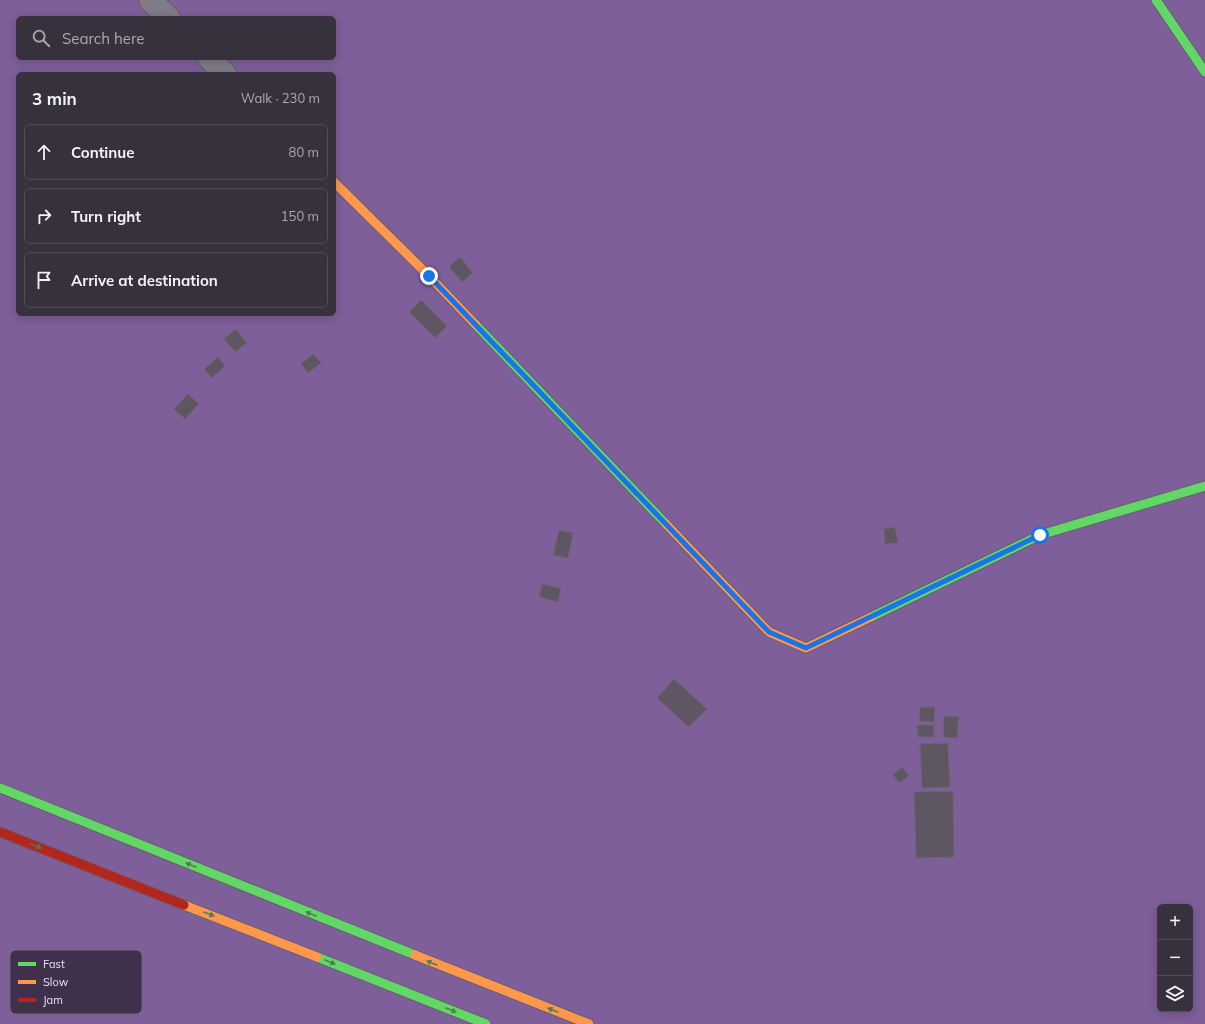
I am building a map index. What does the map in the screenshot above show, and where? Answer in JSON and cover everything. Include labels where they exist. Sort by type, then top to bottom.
[{"type":"main road","points":[[1156,0],[1205,72]]},
{"type":"main road","points":[[336,184],[429,276],[769,632],[806,648],[1040,535],[1205,486]]},
{"type":"main road","points":[[0,788],[589,1024]]},
{"type":"main road","points":[[0,832],[486,1024]]},
{"type":"street","points":[[150,0],[166,16]]},
{"type":"street","points":[[211,60],[223,72]]},
{"type":"shaded area","points":[[0,0],[1205,0],[1205,1024],[0,1024]]},
{"type":"building","points":[[460,257],[473,273],[462,282],[449,267]]},
{"type":"building","points":[[421,300],[447,326],[435,338],[409,312]]},
{"type":"building","points":[[236,329],[247,343],[235,352],[224,339]]},
{"type":"building","points":[[313,354],[321,363],[308,373],[301,364]]},
{"type":"building","points":[[218,357],[225,366],[212,378],[204,369]]},
{"type":"building","points":[[188,394],[199,404],[185,419],[174,409]]},
{"type":"building","points":[[895,527],[898,543],[885,544],[884,529]]},
{"type":"building","points":[[559,530],[573,533],[568,558],[553,555]]},
{"type":"building","points":[[542,584],[561,588],[558,602],[539,597]]},
{"type":"building","points":[[674,679],[707,709],[689,727],[657,698]]},
{"type":"building","points":[[920,707],[935,707],[934,722],[919,721]]},
{"type":"building","points":[[944,716],[959,717],[957,738],[943,737]]},
{"type":"building","points":[[917,725],[934,725],[934,737],[918,737]]},
{"type":"building","points":[[948,743],[950,787],[922,788],[920,744]]},
{"type":"building","points":[[902,767],[909,775],[900,783],[893,775]]},
{"type":"building","points":[[953,791],[954,857],[916,858],[914,792]]},
{"type":"traffic: fast","points":[[1156,0],[1205,72]]},
{"type":"traffic: fast","points":[[476,325],[666,524]]},
{"type":"traffic: fast","points":[[871,617],[1040,535],[1205,486]]},
{"type":"traffic: fast","points":[[0,788],[415,955]]},
{"type":"traffic: fast","points":[[317,957],[486,1024]]},
{"type":"traffic: slow","points":[[336,184],[476,325]]},
{"type":"traffic: slow","points":[[666,524],[769,632],[806,648],[871,617]]},
{"type":"traffic: slow","points":[[184,905],[317,957]]},
{"type":"traffic: slow","points":[[415,955],[589,1024]]},
{"type":"traffic: jam","points":[[0,832],[184,905]]},
{"type":"route","points":[[429,276],[769,632],[806,648],[1040,535]]}]
